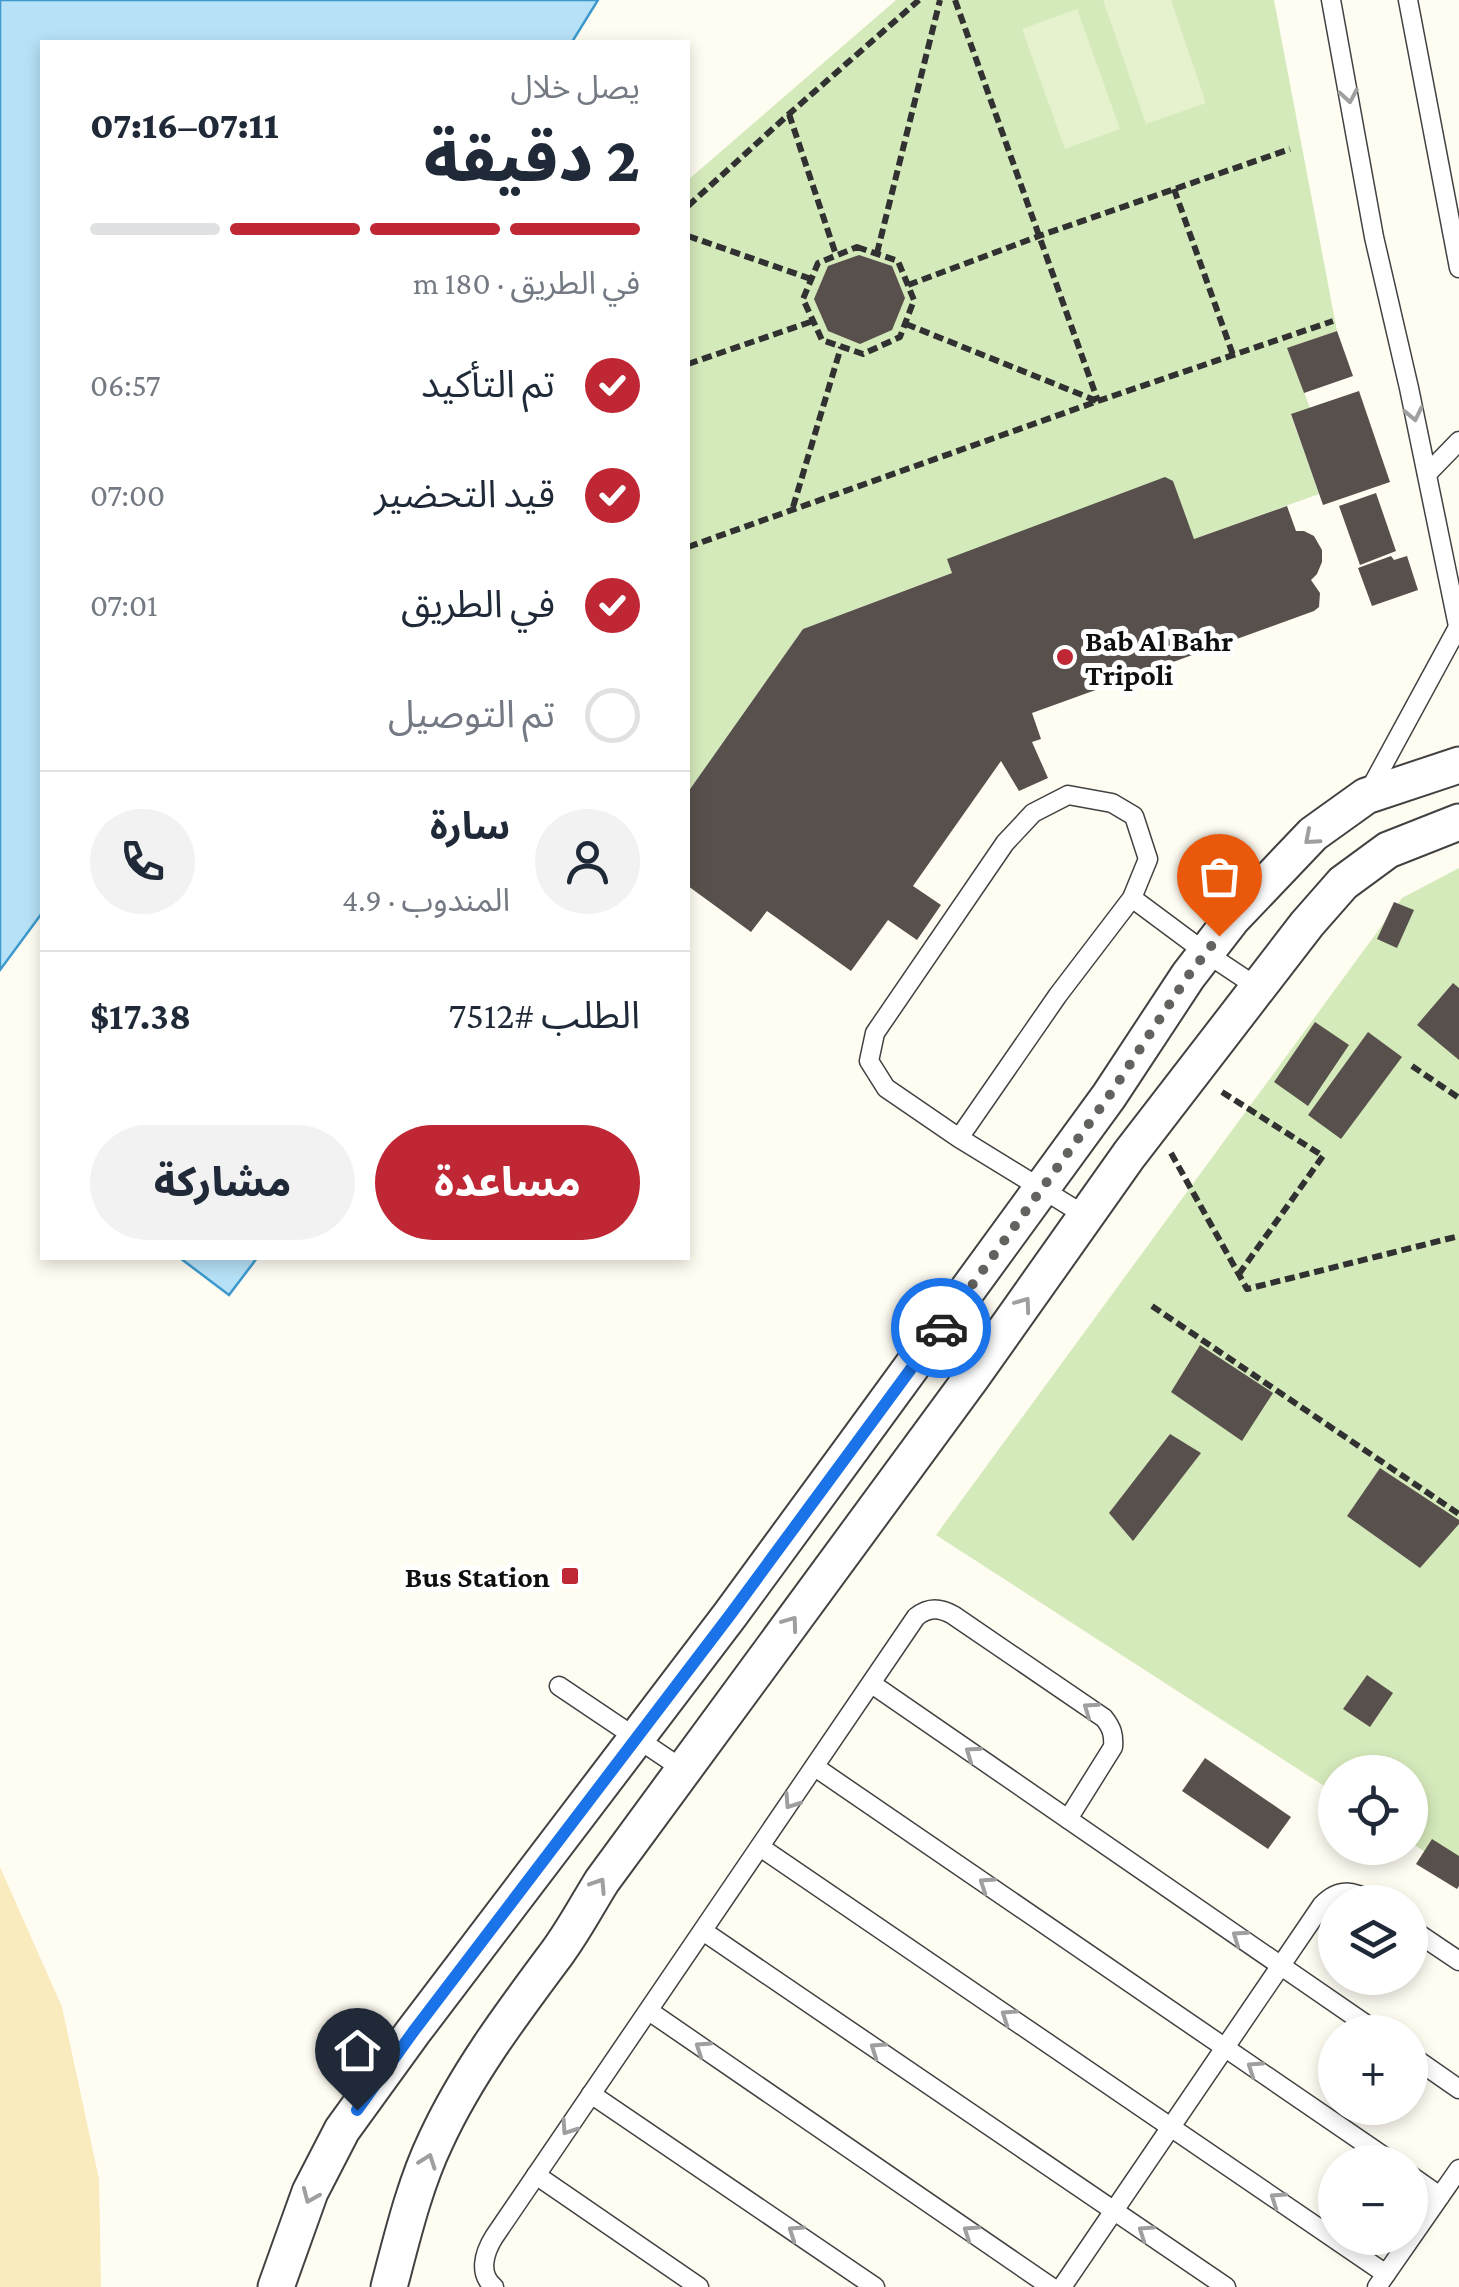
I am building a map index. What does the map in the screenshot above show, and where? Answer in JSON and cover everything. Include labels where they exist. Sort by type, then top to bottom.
[{"type":"street","points":[[276,2287],[310,2192],[342,2130],[730,1615],[1042,1188],[1232,919],[1312,834],[1366,796],[1459,765]]},
{"type":"street","points":[[389,2287],[436,2140],[476,2068],[602,1881],[1154,1122],[1256,987],[1343,883],[1388,850],[1459,822]]},
{"type":"lane","points":[[1331,0],[1374,238],[1458,622],[1366,796]]},
{"type":"lane","points":[[1408,0],[1459,268]]},
{"type":"lane","points":[[1427,474],[1459,440]]},
{"type":"lane","points":[[960,1138],[1058,995],[1132,898],[1148,859],[1134,816],[1112,803],[1068,795],[1033,813],[1005,843],[874,1032],[870,1061],[886,1088],[960,1138],[1086,1216]]},
{"type":"lane","points":[[1132,898],[1256,987]]},
{"type":"lane","points":[[494,2287],[485,2273],[486,2250],[916,1618],[929,1609],[953,1615],[1104,1718],[1114,1736],[1112,1748],[1068,1819]]},
{"type":"lane","points":[[872,1684],[1352,2015]]},
{"type":"lane","points":[[560,1686],[684,1770]]},
{"type":"lane","points":[[815,1767],[1367,2145]]},
{"type":"lane","points":[[760,1847],[1171,2127],[1382,2281],[1459,2169]]},
{"type":"lane","points":[[1062,2287],[1318,1914]]},
{"type":"lane","points":[[703,1931],[1226,2287]]},
{"type":"lane","points":[[1428,1940],[1459,1961]]},
{"type":"lane","points":[[648,2011],[1051,2287]]},
{"type":"lane","points":[[1428,2067],[1459,2089]]},
{"type":"lane","points":[[591,2094],[876,2287]]},
{"type":"lane","points":[[536,2175],[699,2287]]},
{"type":"lane","points":[[1428,2188],[1440,2196]]},
{"type":"path","points":[[690,204],[919,0]]},
{"type":"path","points":[[877,252],[940,0]]},
{"type":"path","points":[[954,0],[1098,401]]},
{"type":"path","points":[[788,114],[836,255]]},
{"type":"path","points":[[908,285],[1290,149]]},
{"type":"path","points":[[1174,189],[1233,354]]},
{"type":"path","points":[[690,237],[812,280]]},
{"type":"path","points":[[858,246],[877,252],[898,260],[914,300],[900,337],[863,354],[822,340],[803,299],[818,263],[858,246]]},
{"type":"path","points":[[690,363],[812,321]]},
{"type":"path","points":[[690,545],[1334,322]]},
{"type":"path","points":[[906,324],[1098,401]]},
{"type":"path","points":[[792,508],[842,348]]},
{"type":"path","points":[[1412,1066],[1459,1098]]},
{"type":"path","points":[[1191,1073],[1323,1156],[1239,1274]]},
{"type":"path","points":[[1154,1122],[1247,1289],[1459,1236]]},
{"type":"path","points":[[1152,1306],[1459,1514]]},
{"type":"green space","points":[[896,0],[1274,0],[1337,331],[1288,349],[1310,408],[1291,415],[1319,494],[1194,539],[1165,478],[948,559],[952,573],[803,629],[690,789],[690,178]]},
{"type":"green space","points":[[1103,0],[1171,0],[1206,103],[1146,124]]},
{"type":"green space","points":[[1077,9],[1120,129],[1065,149],[1022,29]]},
{"type":"green space","points":[[1459,868],[1459,1874],[1428,1854],[1428,1755],[1318,1755],[1318,1782],[936,1535],[1402,898]]},
{"type":"sand","points":[[0,1867],[62,2007],[99,2179],[101,2287],[0,2287]]},
{"type":"water","points":[[0,0],[598,0],[573,40],[40,40],[40,916],[0,970]]},
{"type":"water","points":[[183,1260],[255,1260],[229,1295]]},
{"type":"building","points":[[859,255],[892,266],[905,298],[892,330],[860,344],[828,331],[814,299],[828,266]]},
{"type":"building","points":[[1337,331],[1353,376],[1304,393],[1287,348]]},
{"type":"building","points":[[1359,391],[1390,482],[1323,505],[1291,414]]},
{"type":"building","points":[[1165,477],[1173,481],[1194,539],[1287,506],[1296,531],[1314,536],[1322,550],[1322,562],[1311,580],[1320,593],[1319,607],[1314,611],[1032,713],[1041,739],[1032,742],[1048,778],[1019,791],[1001,761],[913,886],[941,905],[917,940],[888,920],[851,971],[767,911],[751,932],[690,887],[690,789],[803,629],[952,573],[947,559]]},
{"type":"building","points":[[1376,493],[1396,551],[1360,565],[1339,506]]},
{"type":"building","points":[[1391,556],[1394,560],[1407,556],[1418,590],[1372,606],[1358,568]]},
{"type":"building","points":[[1394,902],[1414,910],[1397,948],[1377,939]]},
{"type":"building","points":[[1453,983],[1459,988],[1459,1060],[1417,1025]]},
{"type":"building","points":[[1315,1022],[1349,1045],[1308,1106],[1274,1082]]},
{"type":"building","points":[[1368,1032],[1402,1057],[1341,1139],[1308,1115]]},
{"type":"building","points":[[1200,1345],[1273,1393],[1242,1441],[1171,1392]]},
{"type":"building","points":[[1170,1434],[1201,1453],[1133,1541],[1109,1513]]},
{"type":"building","points":[[1380,1468],[1459,1520],[1420,1568],[1347,1516]]},
{"type":"building","points":[[1367,1675],[1393,1693],[1370,1727],[1343,1709]]},
{"type":"building","points":[[1205,1758],[1291,1817],[1268,1849],[1182,1791]]},
{"type":"building","points":[[1432,1839],[1459,1856],[1457,1889],[1418,1865],[1428,1865],[1428,1845]]},
{"type":"way so far","points":[[941,1328],[1219,936]]},
{"type":"place","name":"Bab Al Bahr Tripoli","points":[[1065,657]]},
{"type":"place","name":"Bus Station","points":[[570,1576]]},
{"type":"route","points":[[357,2110],[941,1328]]}]
